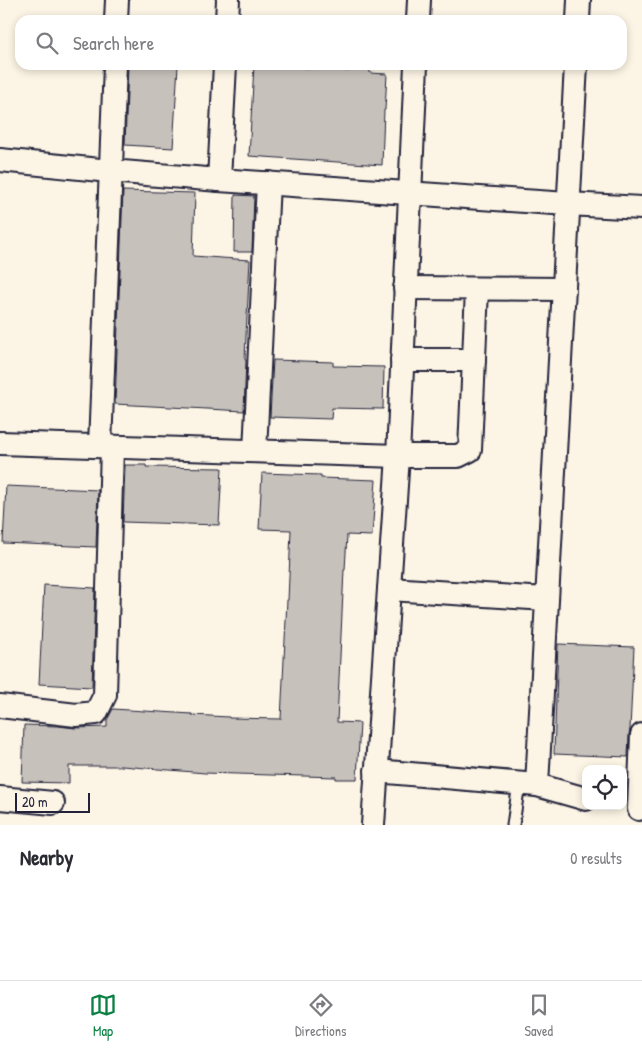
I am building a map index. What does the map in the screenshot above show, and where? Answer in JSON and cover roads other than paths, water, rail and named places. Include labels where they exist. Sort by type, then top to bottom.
[{"type":"street","points":[[116,15],[117,0]]},
{"type":"street","points":[[227,15],[228,0]]},
{"type":"street","points":[[418,15],[419,0]]},
{"type":"street","points":[[578,15],[579,0]]},
{"type":"street","points":[[0,706],[76,715],[96,712],[105,695],[110,171],[115,70]]},
{"type":"street","points":[[218,180],[225,70]]},
{"type":"street","points":[[374,825],[376,771],[398,456],[416,70]]},
{"type":"street","points":[[528,784],[547,599],[576,70]]},
{"type":"street","points":[[0,160],[218,180],[642,208]]},
{"type":"street","points":[[255,451],[268,183]]},
{"type":"street","points":[[405,288],[564,289]]},
{"type":"street","points":[[0,443],[398,456],[458,456],[470,450],[477,289]]},
{"type":"street","points":[[402,360],[474,360]]},
{"type":"street","points":[[389,589],[547,599]]},
{"type":"street","points":[[635,808],[642,735]]},
{"type":"street","points":[[376,771],[528,784],[582,798]]},
{"type":"street","points":[[0,798],[53,803]]},
{"type":"lane","points":[[514,825],[528,784]]}]
